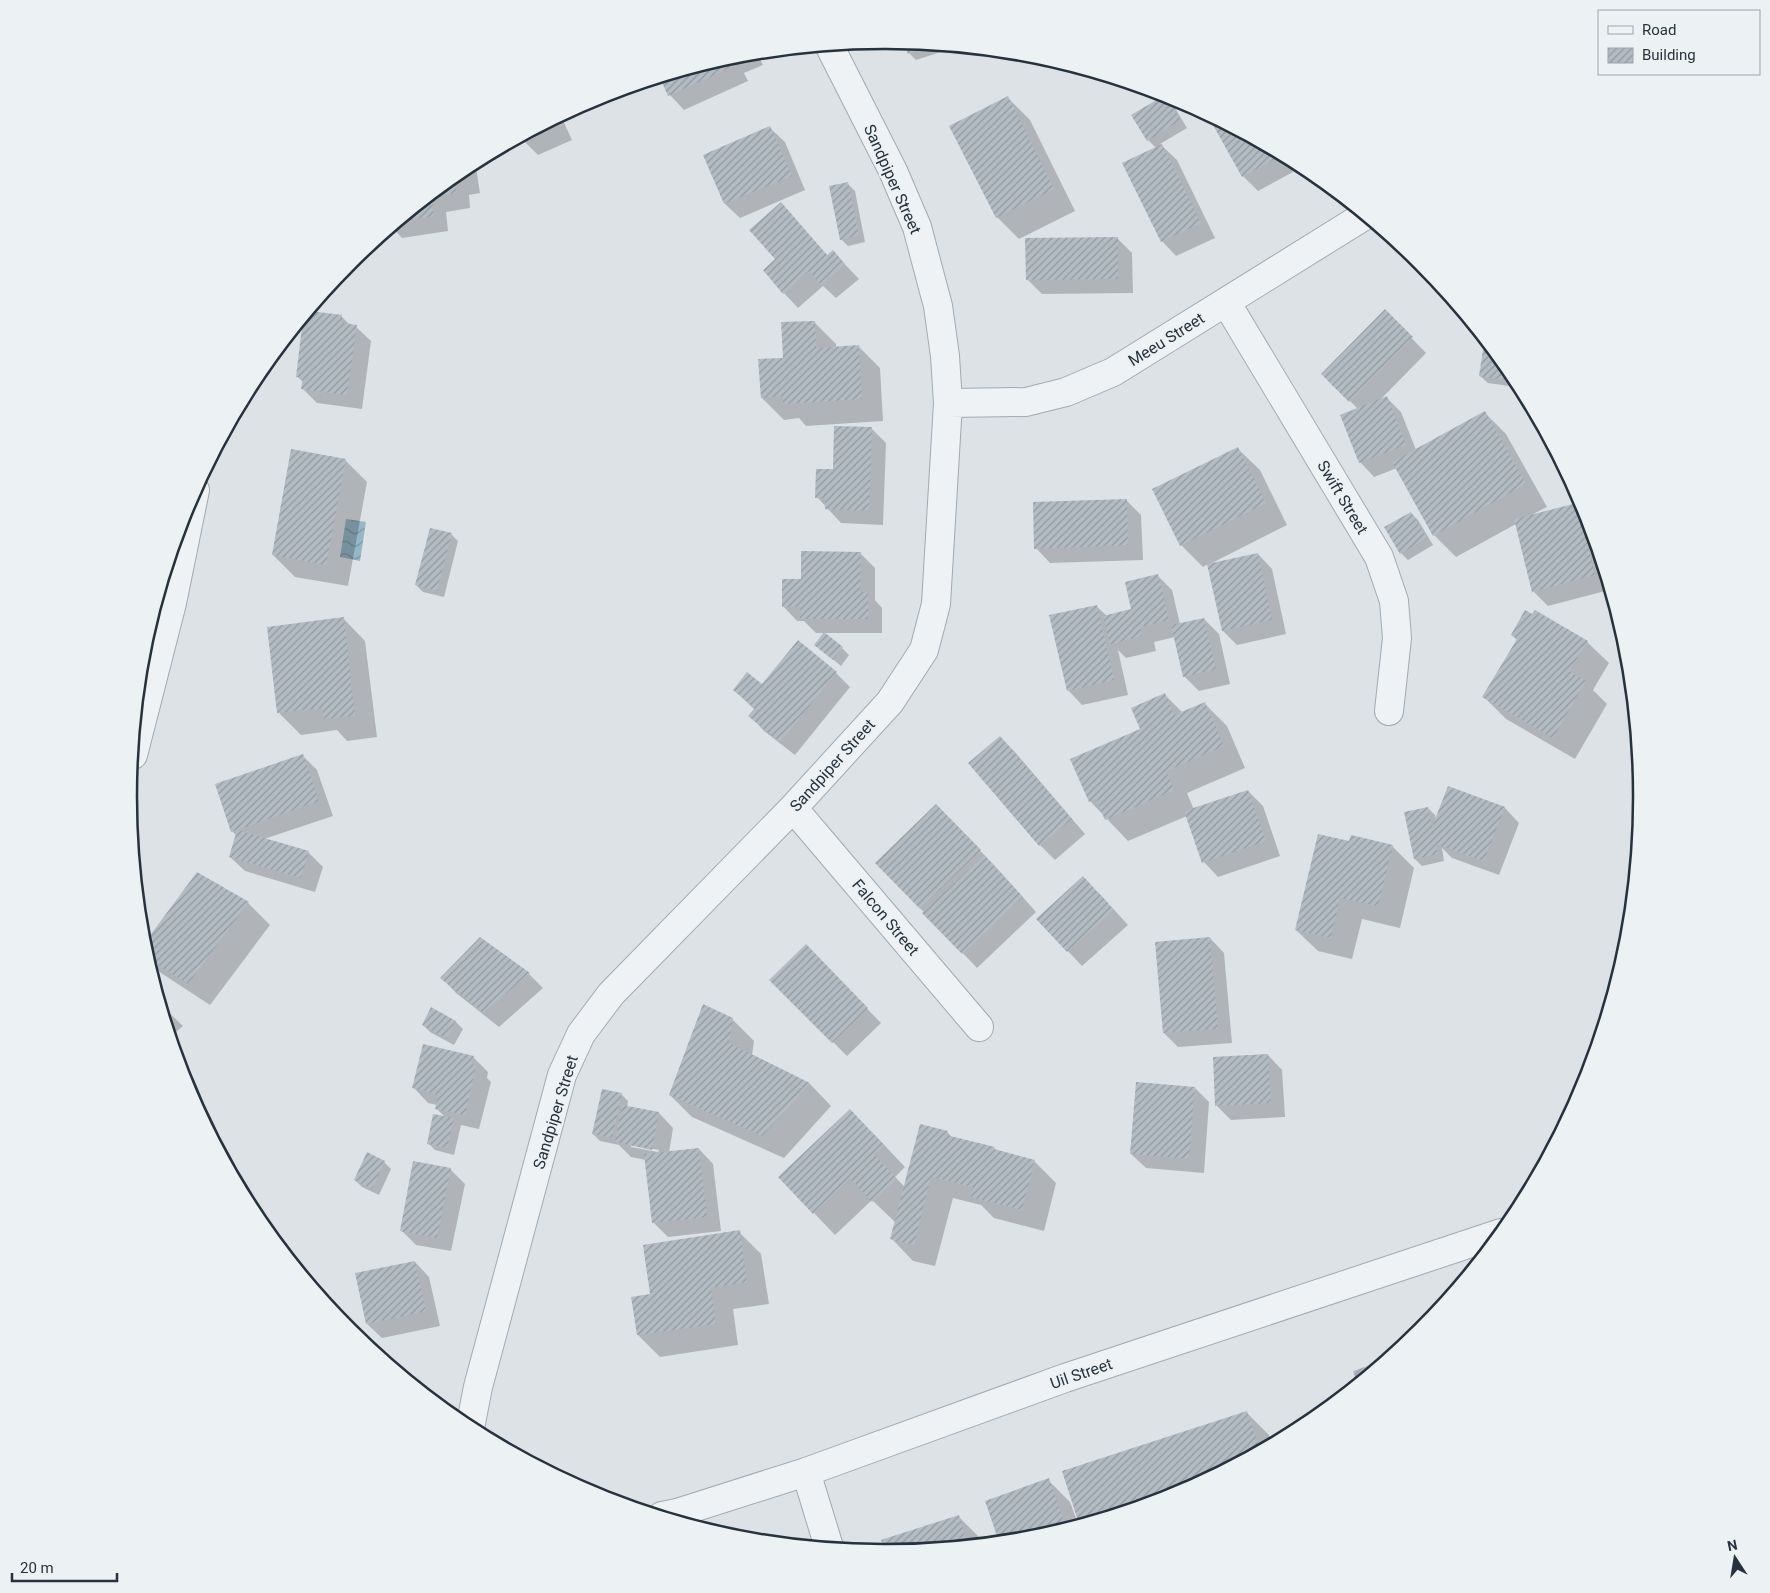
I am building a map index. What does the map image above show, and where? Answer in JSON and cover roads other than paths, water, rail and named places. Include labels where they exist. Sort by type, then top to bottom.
[{"type":"street","name":"Sandpiper Street","points":[[472,1419],[478,1388],[562,1076],[581,1034],[611,994],[793,808],[890,702],[924,650],[936,604],[948,403],[945,356],[938,306],[917,227],[893,171],[831,50]]},
{"type":"street","name":"Meeu Street","points":[[948,403],[1026,402],[1066,392],[1113,372],[1359,219]]},
{"type":"street","name":"Swift Street","points":[[1226,302],[1379,557],[1394,601],[1397,638],[1389,711]]},
{"type":"street","points":[[142,716],[172,603],[187,528]]},
{"type":"street","name":"Falcon Street","points":[[793,808],[979,1027]]},
{"type":"street","name":"Uil Street","points":[[674,1514],[806,1472],[1065,1378],[1489,1237]]},
{"type":"street","points":[[806,1472],[827,1542]]},
{"type":"water","points":[[346,519],[366,522],[360,561],[340,557]]}]
